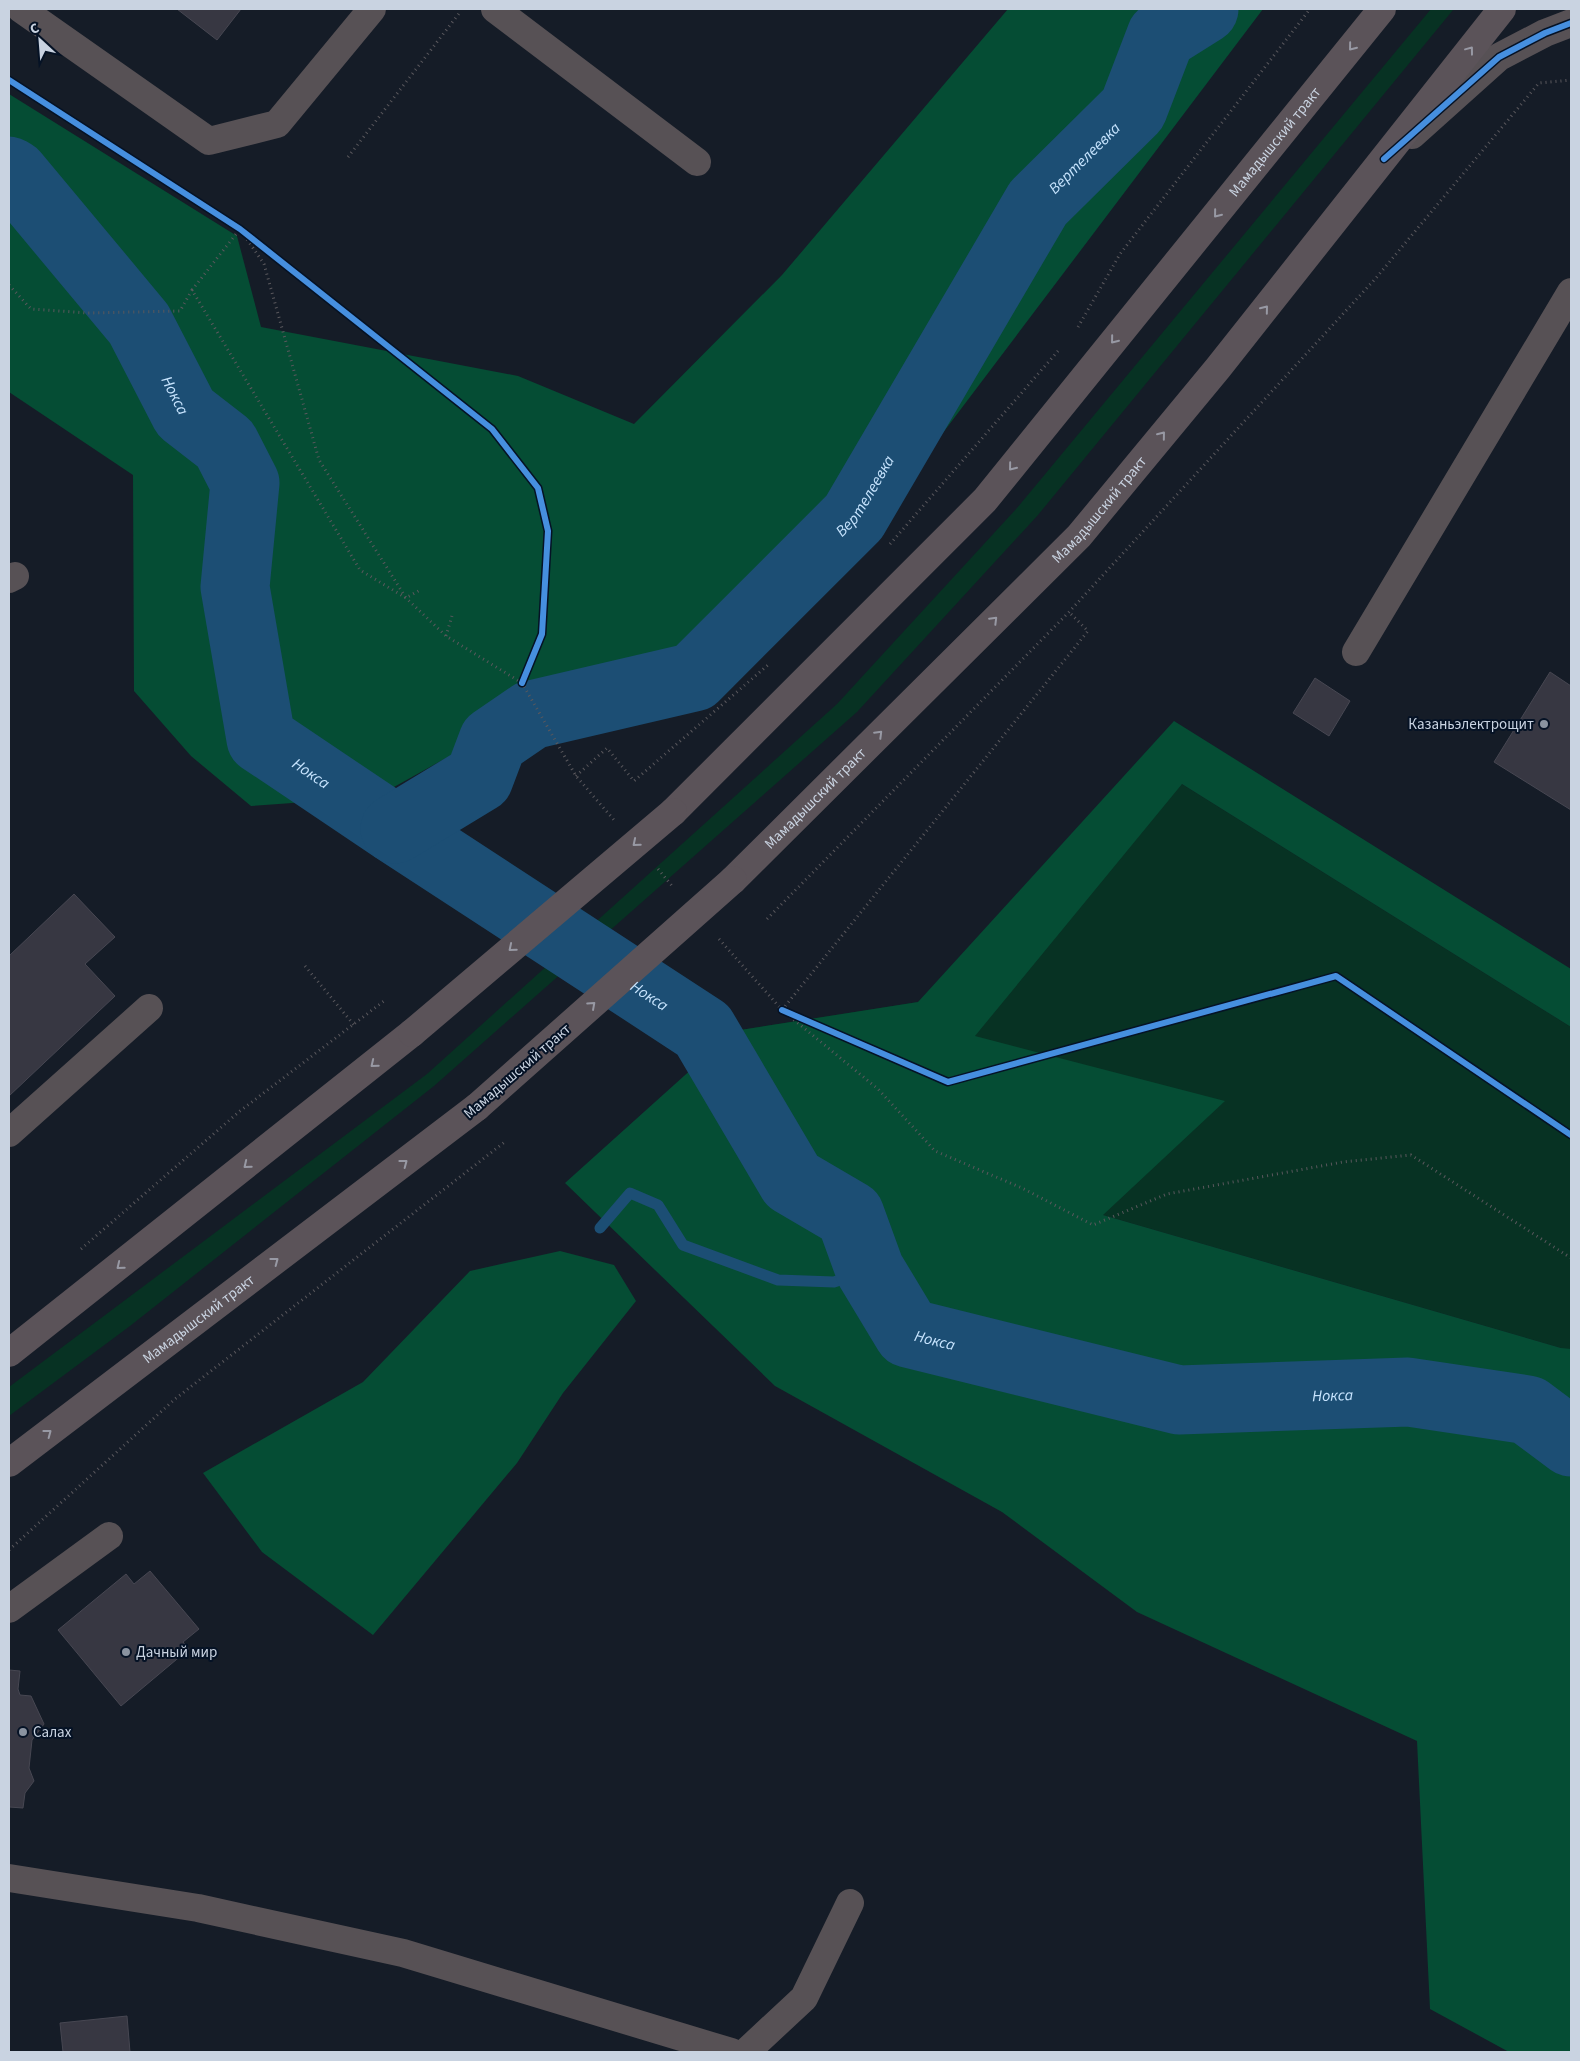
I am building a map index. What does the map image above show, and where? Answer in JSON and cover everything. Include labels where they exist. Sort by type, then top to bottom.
[{"type":"main road","name":"Мамадышский тракт","points":[[9,1354],[412,1033],[673,812],[985,500],[1382,9]]},
{"type":"main road","name":"Мамадышский тракт","points":[[9,1463],[477,1107],[733,880],[1079,536],[1218,368],[1502,9]]},
{"type":"street","points":[[21,9],[209,141],[277,124],[372,9]]},
{"type":"street","points":[[495,9],[697,162]]},
{"type":"street","points":[[1384,159],[1500,58],[1544,33],[1571,24]]},
{"type":"street","points":[[1356,652],[1571,292]]},
{"type":"street","points":[[9,1133],[149,1008]]},
{"type":"street","points":[[9,1609],[109,1536]]},
{"type":"street","points":[[9,1878],[198,1908],[403,1953],[731,2052]]},
{"type":"street","points":[[746,2052],[804,1998],[850,1903]]},
{"type":"path","points":[[348,157],[463,9]]},
{"type":"path","points":[[1073,334],[1124,248],[1310,9]]},
{"type":"path","points":[[767,919],[1069,612],[1376,278],[1539,83],[1571,80]]},
{"type":"path","points":[[232,224],[263,247]]},
{"type":"path","points":[[9,285],[31,309],[88,313],[180,311],[192,290],[240,229]]},
{"type":"path","points":[[240,229],[264,264],[319,460],[406,598]]},
{"type":"path","points":[[192,290],[360,570],[406,598],[446,636],[522,683],[576,776],[621,827]]},
{"type":"path","points":[[886,549],[1060,349]]},
{"type":"path","points":[[406,598],[420,590]]},
{"type":"path","points":[[782,1010],[1088,631],[1069,612]]},
{"type":"path","points":[[446,636],[452,616]]},
{"type":"path","points":[[576,776],[608,748],[634,781],[769,665]]},
{"type":"path","points":[[522,683],[526,675]]},
{"type":"path","points":[[653,864],[679,893]]},
{"type":"path","points":[[718,937],[782,1010],[878,1089],[935,1151],[1022,1188],[1093,1225],[1167,1194],[1343,1162],[1411,1155],[1571,1258]]},
{"type":"path","points":[[305,966],[354,1025]]},
{"type":"path","points":[[78,1252],[240,1111],[384,1001]]},
{"type":"path","points":[[782,1010],[808,1022]]},
{"type":"path","points":[[9,1550],[175,1399],[506,1141]]},
{"type":"green space","points":[[1008,9],[1263,9],[871,528],[660,716],[491,733],[376,797],[251,806],[191,756],[134,691],[133,475],[9,392],[9,94],[237,236],[261,327],[518,376],[634,424],[782,275]]},
{"type":"green space","points":[[1431,9],[1453,10],[1038,515],[857,712],[434,1086],[130,1326],[9,1416],[9,1387],[427,1074],[837,704],[1017,508]]},
{"type":"green space","points":[[1174,721],[1571,969],[1571,1027],[1182,784],[975,1036],[1225,1101],[1103,1215],[1561,1348],[1571,1349],[1571,2052],[1509,2052],[1430,2009],[1417,1741],[1137,1612],[1002,1512],[775,1386],[565,1183],[734,1031],[918,1002]]},
{"type":"green space","points":[[1182,784],[1571,1027],[1571,1361],[1561,1348],[1103,1215],[734,1031],[918,1002]]},
{"type":"green space","points":[[560,1251],[614,1265],[636,1301],[563,1393],[517,1463],[373,1635],[262,1552],[203,1473],[363,1382],[470,1271]]},
{"type":"building","points":[[177,9],[241,9],[217,40]]},
{"type":"building","name":"Казаньэлектрощит","points":[[1550,672],[1571,686],[1571,810],[1494,762]]},
{"type":"building","points":[[1315,678],[1350,701],[1329,736],[1293,713]]},
{"type":"building","points":[[74,894],[115,937],[85,964],[115,996],[9,1096],[9,956]]},
{"type":"building","points":[[150,1571],[199,1629],[183,1642],[189,1649],[121,1706],[58,1630],[126,1574],[134,1584]]},
{"type":"building","name":"Салах","points":[[9,1670],[20,1671],[18,1689],[20,1695],[31,1696],[44,1724],[32,1740],[29,1768],[34,1781],[25,1793],[23,1808],[9,1807]]},
{"type":"building","points":[[127,2016],[130,2052],[63,2052],[60,2023]]},
{"type":"waterway","name":"Вертелеевка","points":[[395,829],[479,778],[493,741],[531,715],[694,677],[854,517],[1038,203],[1133,109],[1161,36],[1204,9]]},
{"type":"waterway","name":"Нокса","points":[[9,171],[14,174],[139,324],[185,413],[225,444],[245,483],[235,587],[261,739],[703,1030],[792,1181],[850,1215],[870,1270],[908,1333],[1179,1400],[1408,1392],[1528,1410],[1571,1442]]},
{"type":"waterway","points":[[600,1228],[630,1193],[658,1205],[683,1245],[778,1280],[834,1282],[870,1270]]},
{"type":"cycle path","points":[[1384,159],[1499,57],[1545,33],[1571,23]]},
{"type":"cycle path","points":[[9,80],[240,229],[492,429],[538,488],[548,531],[542,634],[522,683]]},
{"type":"cycle path","points":[[782,1010],[948,1082],[1336,976],[1571,1135]]},
{"type":"place","name":"Казаньэлектрощит","points":[[1544,724]]},
{"type":"place","name":"Дачный мир","points":[[126,1652]]},
{"type":"place","name":"Салах","points":[[23,1732]]}]
